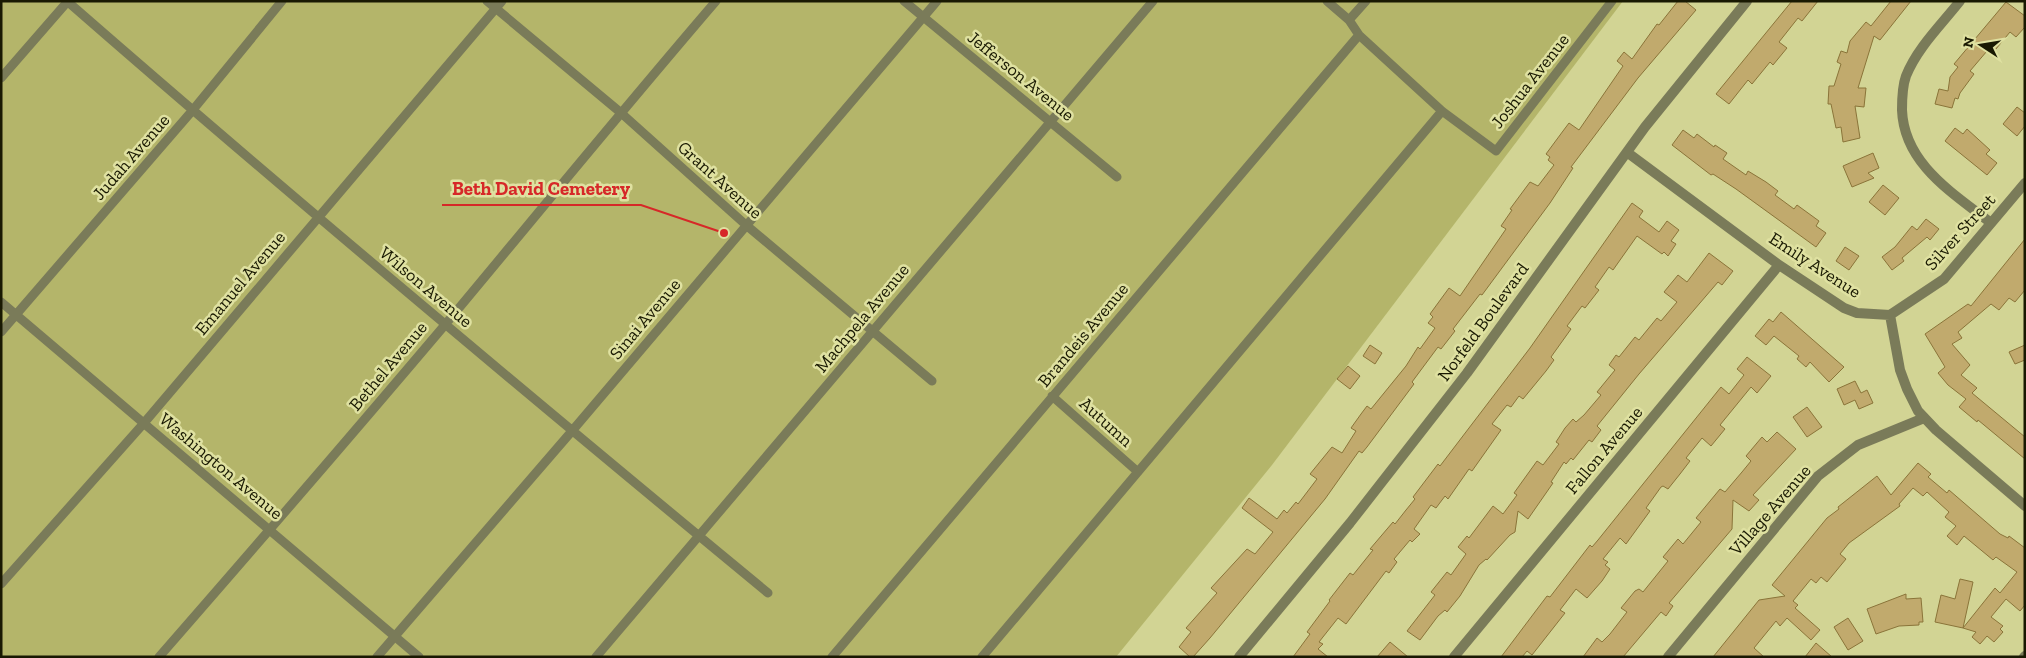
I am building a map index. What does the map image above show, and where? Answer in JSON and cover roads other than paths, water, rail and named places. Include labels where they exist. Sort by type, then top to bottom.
[{"type":"street","name":"Norfeld Boulevard","points":[[1239,657],[1350,523],[1467,373],[1645,127],[1747,1]]},
{"type":"street","points":[[1960,1],[1914,60],[1906,76],[1902,95],[1905,133],[1922,165],[1944,186],[1992,223]]},
{"type":"street","name":"Emily Avenue","points":[[1628,153],[1779,264],[1844,308],[1857,313],[1890,315]]},
{"type":"street","name":"Silver Street","points":[[1890,315],[1944,278],[2025,182]]},
{"type":"street","name":"Fallon Avenue","points":[[1454,657],[1779,264]]},
{"type":"street","points":[[1890,315],[1904,383],[1914,404],[1924,418],[2025,506]]},
{"type":"street","name":"Village Avenue","points":[[1668,657],[1818,476],[1858,445],[1924,418]]},
{"type":"lane","name":"Wilson Avenue","points":[[67,1],[192,111],[445,325],[768,593]]},
{"type":"lane","points":[[1,78],[67,1]]},
{"type":"lane","name":"Judah Avenue","points":[[1,332],[192,111],[282,1]]},
{"type":"lane","name":"Grant Avenue","points":[[487,1],[499,5],[746,225],[932,381]]},
{"type":"lane","name":"Bethel Avenue","points":[[159,657],[445,325],[620,112],[716,1]]},
{"type":"lane","name":"Jefferson Avenue","points":[[904,1],[1117,176]]},
{"type":"lane","name":"Sinai Avenue","points":[[377,657],[572,432],[937,1]]},
{"type":"lane","name":"Machpela Avenue","points":[[596,657],[1153,1]]},
{"type":"lane","points":[[982,657],[1442,111],[1359,35],[1349,20],[1327,1]]},
{"type":"lane","points":[[1349,20],[1366,1]]},
{"type":"lane","name":"Joshua Avenue","points":[[1442,111],[1496,151],[1612,1]]},
{"type":"lane","name":"Emanuel Avenue","points":[[1,584],[144,423],[317,216],[499,5]]},
{"type":"lane","name":"Brandeis Avenue","points":[[832,657],[1359,35]]},
{"type":"lane","name":"Washington Avenue","points":[[1,302],[419,657]]},
{"type":"lane","name":"Autumn","points":[[1052,396],[1138,472]]},
{"type":"place","name":"Beth David Cemetery","points":[[724,233]]}]
